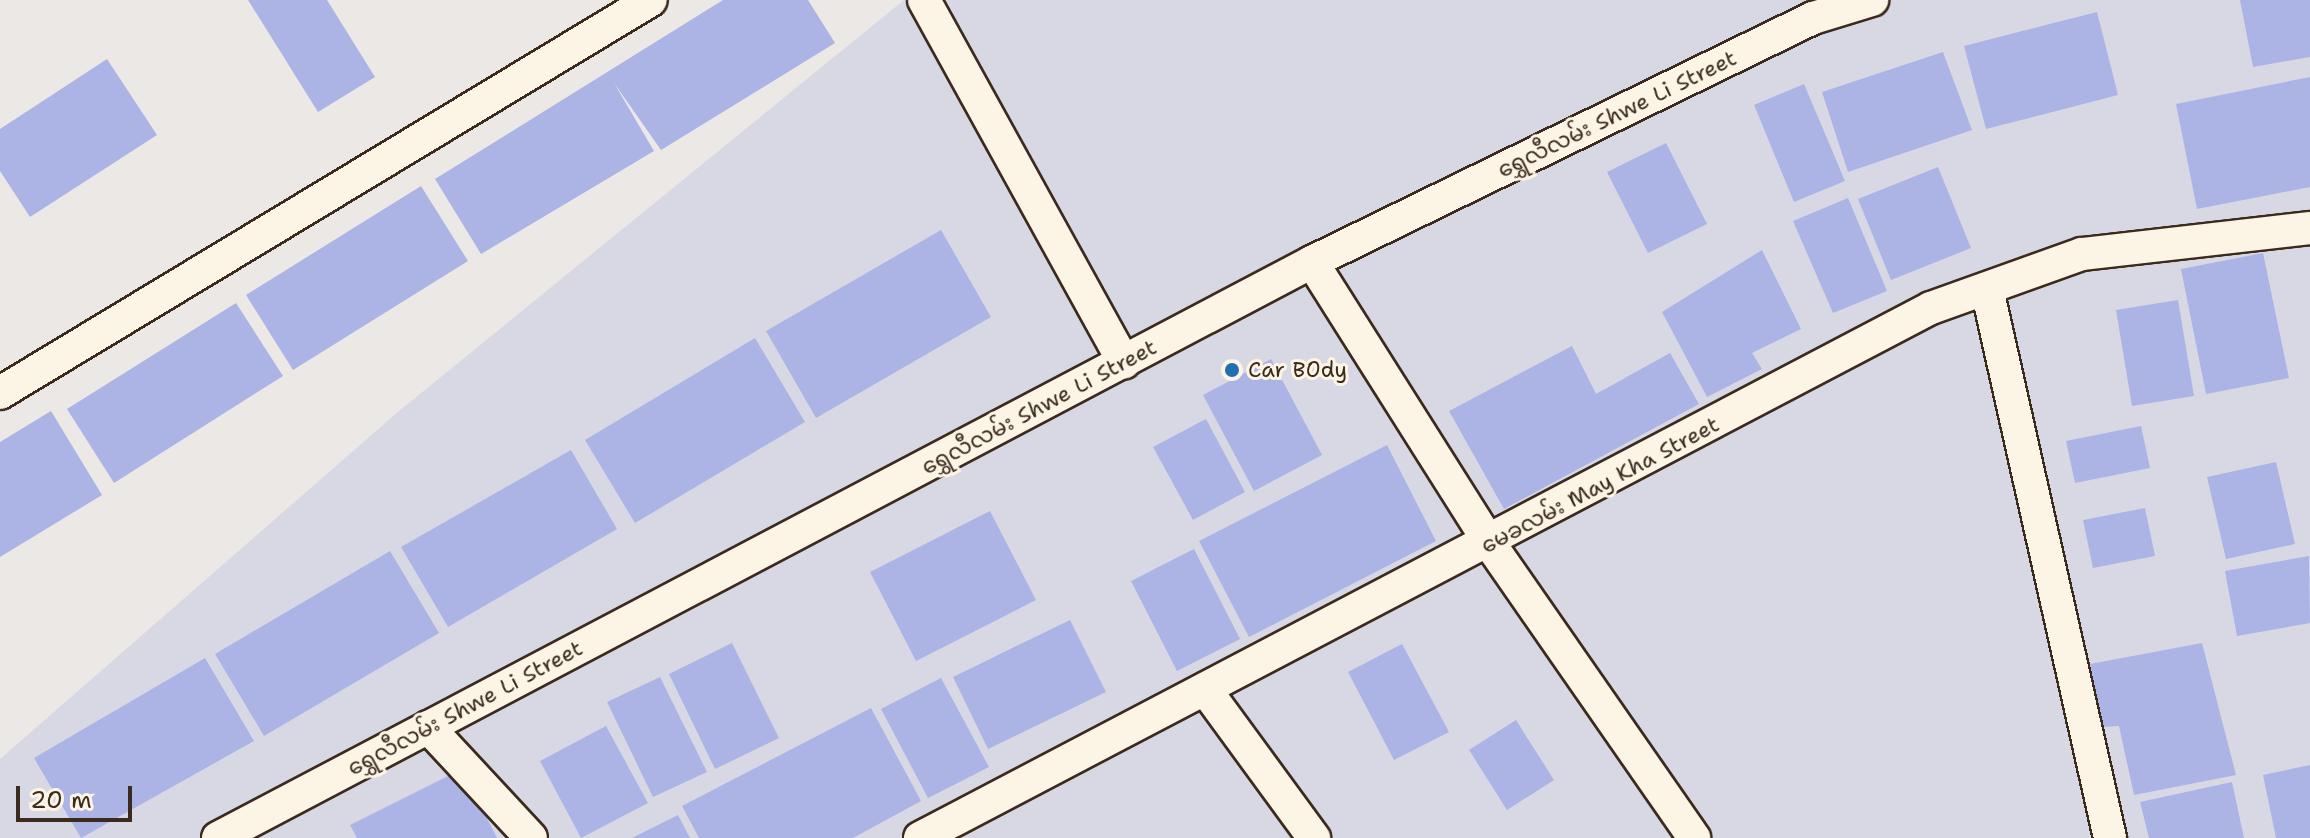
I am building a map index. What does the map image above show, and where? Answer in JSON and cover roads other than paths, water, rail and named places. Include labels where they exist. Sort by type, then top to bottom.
[{"type":"street","points":[[0,393],[651,0]]},
{"type":"street","points":[[924,0],[1124,363]]},
{"type":"street","name":"ရွှေလီလမ်း Shwe Li Street","points":[[218,838],[1312,262],[1813,18],[1872,0]]},
{"type":"street","name":"မေခလမ်း May Kha Street","points":[[935,835],[1205,689],[1490,544],[1931,308],[2082,254],[2308,236]]},
{"type":"street","points":[[1312,262],[1490,544],[1694,838]]},
{"type":"street","points":[[1987,289],[2110,838]]},
{"type":"street","points":[[1205,689],[1314,838]]},
{"type":"street","points":[[428,727],[531,838]]},
{"type":"place","name":"Car B0dy","points":[[1232,370]]}]
